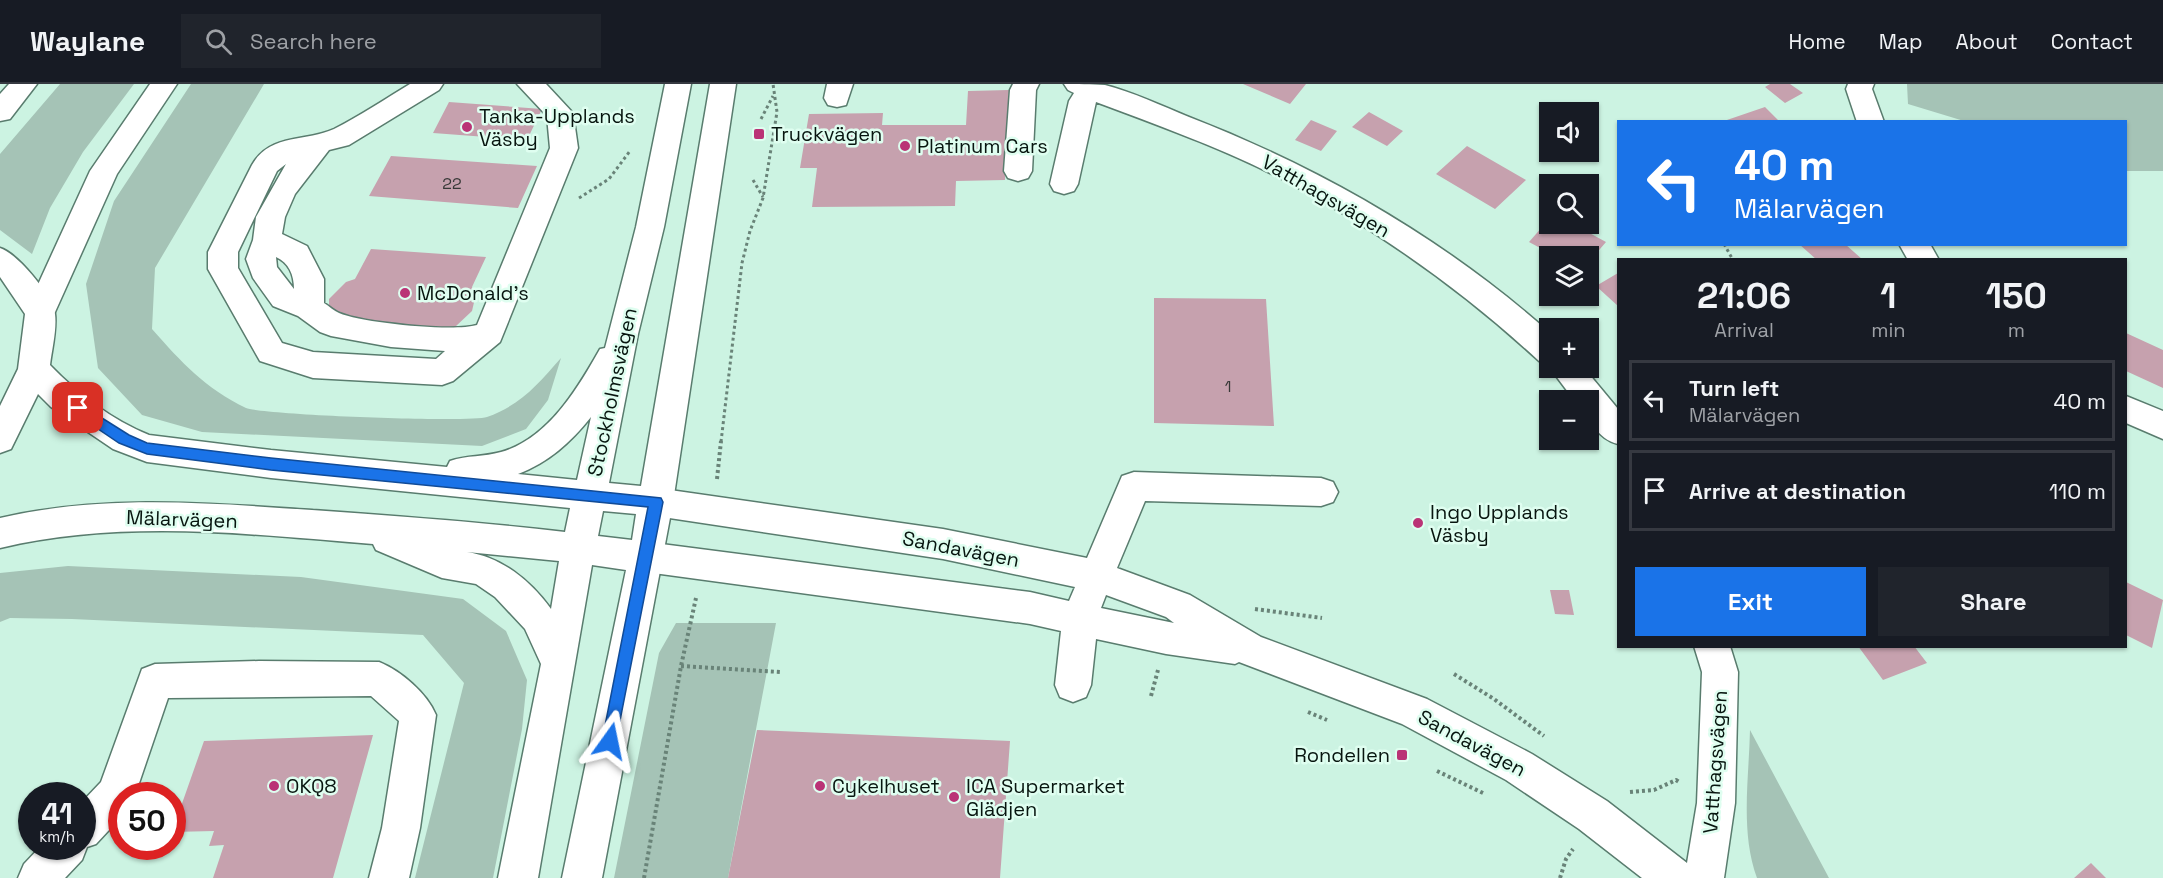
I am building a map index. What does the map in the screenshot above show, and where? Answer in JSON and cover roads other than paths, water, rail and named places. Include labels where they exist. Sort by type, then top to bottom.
[{"type":"main road","points":[[0,112],[24,84]]},
{"type":"main road","points":[[0,439],[34,369],[40,313],[104,171],[164,84]]},
{"type":"main road","points":[[430,84],[339,138],[287,149],[266,165],[223,252],[223,269],[271,352],[313,365],[442,372],[489,333],[564,148],[560,113],[530,84]]},
{"type":"main road","name":"Stockholmsvägen","points":[[518,878],[559,664],[578,548],[623,334],[650,226],[678,84]]},
{"type":"main road","points":[[582,878],[656,502],[723,84]]},
{"type":"main road","points":[[1018,171],[1023,90],[1026,84]]},
{"type":"main road","points":[[1858,86],[1870,120]]},
{"type":"main road","points":[[1064,184],[1084,87]]},
{"type":"main road","name":"Vatthagsvägen","points":[[1084,87],[1248,152],[1345,203],[1436,261],[1508,313],[1539,342]]},
{"type":"main road","points":[[320,142],[306,157],[270,216],[265,231],[268,240],[261,259],[263,270],[284,298],[309,308],[331,324],[391,335],[470,339],[489,333]]},
{"type":"main road","points":[[0,259],[18,277],[40,313]]},
{"type":"main road","points":[[350,471],[458,472],[505,465],[538,447],[569,422],[596,385],[623,334]]},
{"type":"main road","points":[[34,369],[62,398],[124,439],[147,448],[271,464],[656,502]]},
{"type":"main road","points":[[1574,378],[1617,430]]},
{"type":"main road","points":[[2127,409],[2163,426]]},
{"type":"main road","points":[[1073,686],[1080,617],[1134,486],[1321,492]]},
{"type":"main road","name":"Sandavägen","points":[[656,502],[943,544],[1097,576],[1178,606],[1249,649],[1414,711],[1519,767],[1593,815],[1674,878]]},
{"type":"main road","name":"Mälarvägen","points":[[0,533],[18,528],[108,517],[210,518],[578,548],[646,557]]},
{"type":"main road","name":"Mälarvägen","points":[[365,529],[442,563],[484,570],[507,585],[537,618],[559,664]]},
{"type":"main road","name":"Sandavägen","points":[[646,557],[1030,608],[1080,617],[1166,638],[1249,649]]},
{"type":"main road","name":"Vatthagsvägen","points":[[1704,878],[1716,803],[1720,672],[1713,648]]},
{"type":"main road","points":[[96,815],[116,794],[155,681],[259,678],[379,679],[418,715],[401,828],[389,878]]},
{"type":"main road","points":[[38,878],[55,860]]},
{"type":"place","name":"Tanka-Upplands Väsby","points":[[467,127]]},
{"type":"place","name":"Truckvägen","points":[[759,134]]},
{"type":"place","name":"Platinum Cars","points":[[905,146]]},
{"type":"place","name":"McDonald's","points":[[405,293]]},
{"type":"place","name":"Ingo Upplands Väsby","points":[[1418,523]]},
{"type":"place","name":"Rondellen","points":[[1402,755]]},
{"type":"place","name":"OKQ8","points":[[274,786]]},
{"type":"place","name":"Cykelhuset","points":[[820,786]]},
{"type":"place","name":"ICA Supermarket Glädjen","points":[[954,797]]}]
